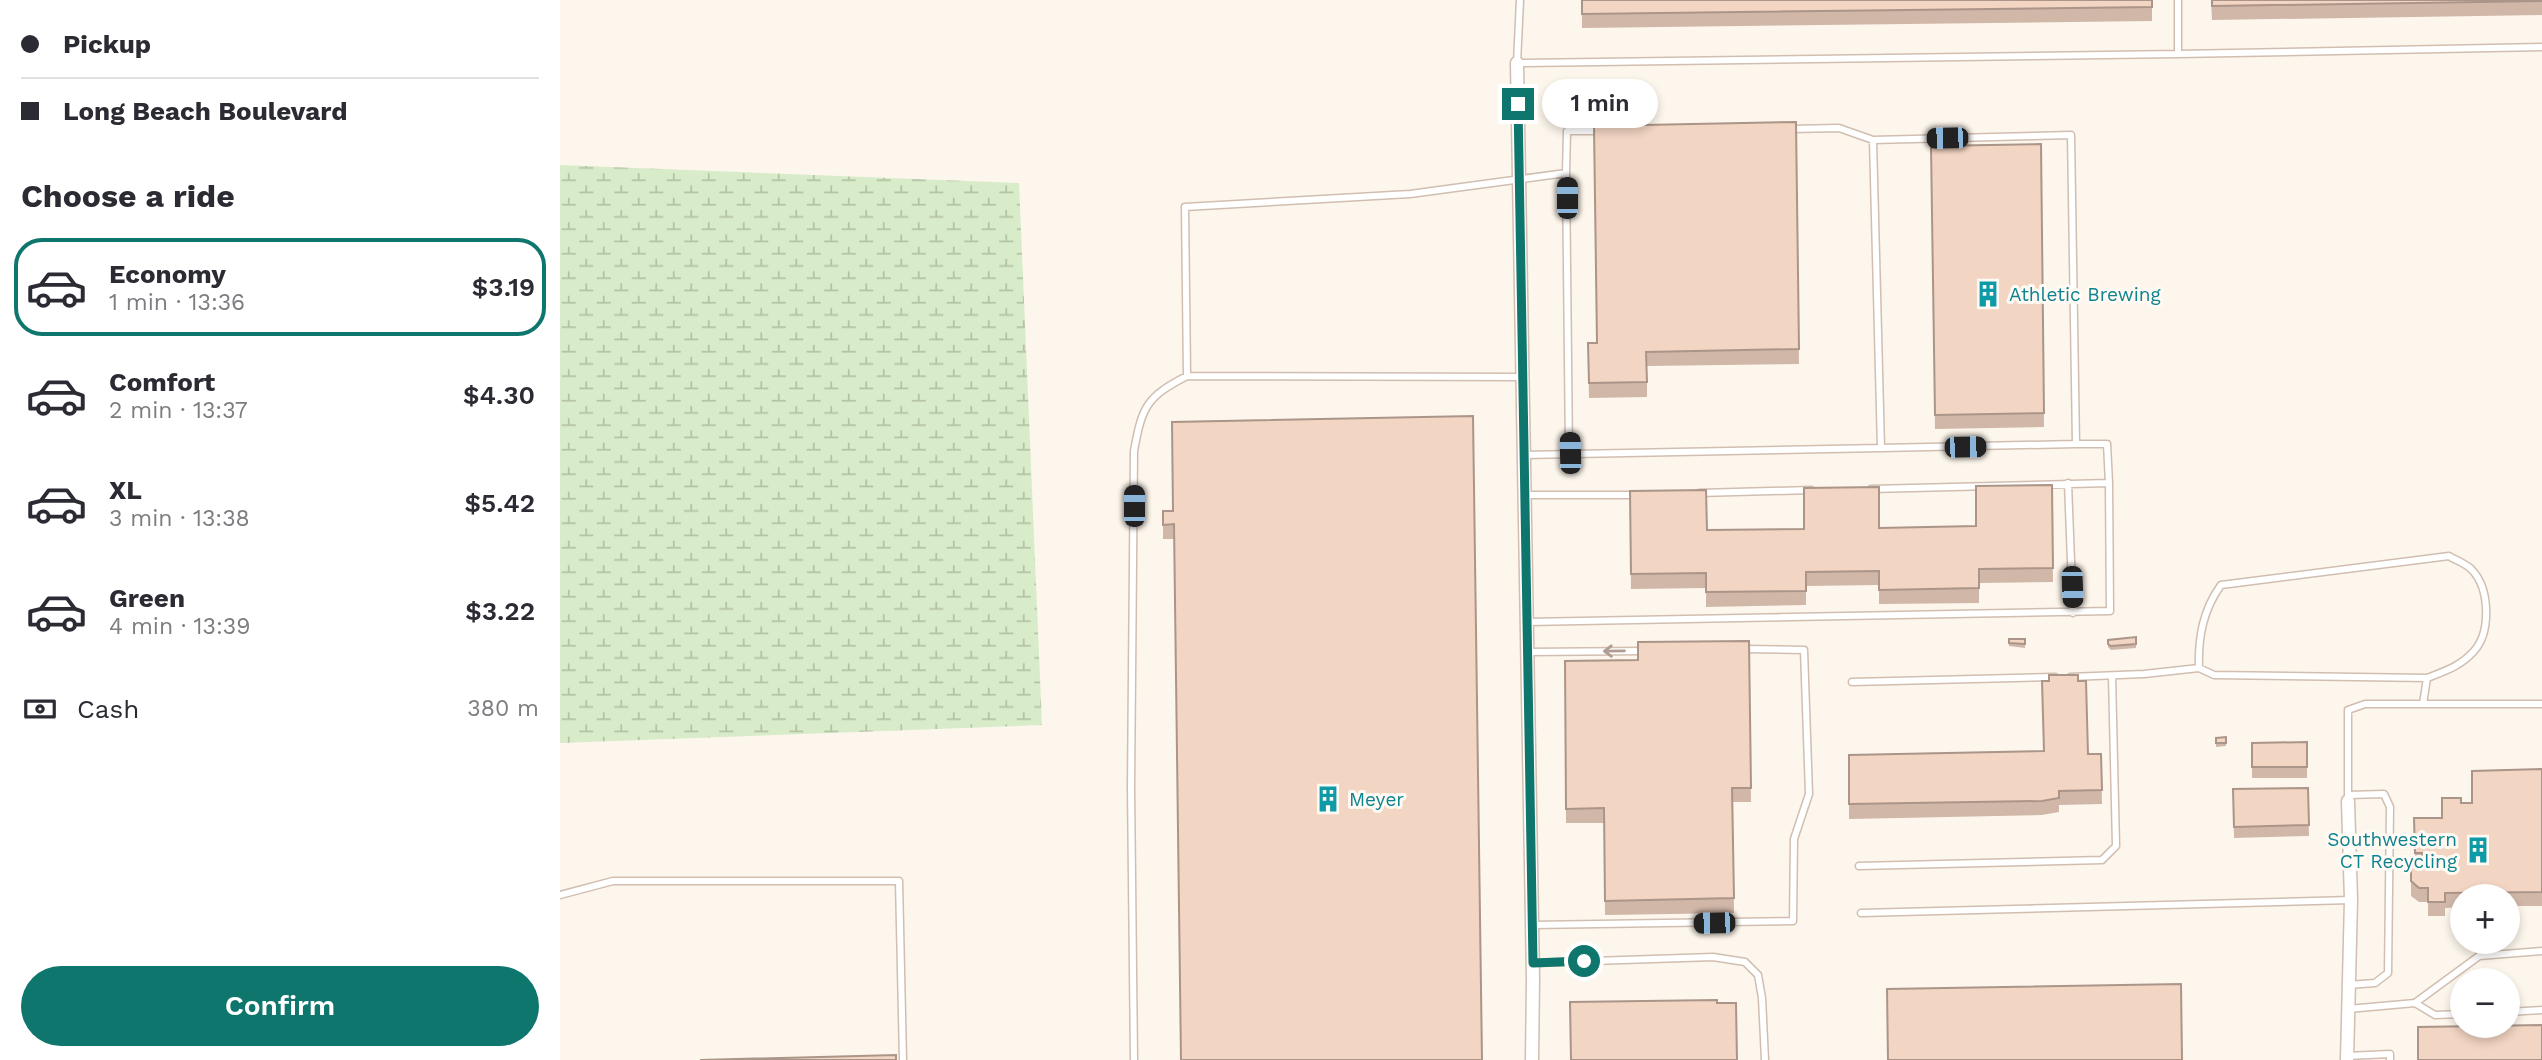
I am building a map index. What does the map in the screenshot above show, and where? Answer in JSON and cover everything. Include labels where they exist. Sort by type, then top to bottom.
[{"type":"street","points":[[1517,63],[1533,963],[1532,1060]]},
{"type":"street","points":[[2347,1058],[2351,900],[2348,798]]},
{"type":"lane","points":[[1520,0],[1517,63],[2542,47]]},
{"type":"lane","points":[[2178,0],[2178,54]]},
{"type":"lane","points":[[1785,129],[1839,128],[1873,140],[2071,135],[2076,444]]},
{"type":"lane","points":[[1570,453],[1567,131],[1608,131]]},
{"type":"lane","points":[[1873,140],[1881,448]]},
{"type":"lane","points":[[1187,376],[1185,207],[1410,194],[1566,173]]},
{"type":"lane","points":[[1134,1060],[1130,787],[1134,451],[1141,414],[1151,398],[1187,376],[1522,377]]},
{"type":"lane","points":[[1524,455],[2107,444],[2109,483],[2110,611],[1527,622]]},
{"type":"lane","points":[[2068,483],[2073,613]]},
{"type":"lane","points":[[1864,489],[2109,483]]},
{"type":"lane","points":[[1688,494],[1823,490]]},
{"type":"lane","points":[[1524,495],[1647,495]]},
{"type":"lane","points":[[1852,682],[2112,676],[2199,668],[2214,675],[2427,678],[2456,667],[2476,649],[2487,621],[2482,590],[2472,569],[2449,556],[2221,585],[2210,601],[2198,639],[2199,668]]},
{"type":"lane","points":[[1532,925],[1793,921],[1794,839],[1809,794],[1804,650],[1731,649]]},
{"type":"lane","points":[[1527,652],[1650,650]]},
{"type":"lane","points":[[1859,866],[2102,860],[2116,846],[2112,676]]},
{"type":"lane","points":[[2423,704],[2427,678]]},
{"type":"lane","points":[[2348,985],[2375,983],[2388,973],[2390,807],[2384,794],[2348,798],[2348,710],[2365,704],[2542,704]]},
{"type":"lane","points":[[560,895],[613,881],[899,881],[902,1060]]},
{"type":"lane","points":[[1861,913],[2351,900]]},
{"type":"lane","points":[[2347,1009],[2415,1003],[2479,956],[2542,951]]},
{"type":"lane","points":[[1533,963],[1713,957],[1745,962],[1758,975],[1765,1060]]},
{"type":"lane","points":[[2415,1003],[2435,1015],[2450,1014]]},
{"type":"lane","points":[[2520,1011],[2542,1010]]},
{"type":"lane","points":[[2347,1058],[2390,1054],[2390,1060]]},
{"type":"green space","points":[[560,165],[1019,183],[1042,725],[560,743]]},
{"type":"building","points":[[1582,0],[2152,0],[2152,7],[1582,14]]},
{"type":"building","points":[[2212,0],[2542,0],[2542,1],[2212,6]]},
{"type":"building","points":[[1796,122],[1799,349],[1646,352],[1647,382],[1589,383],[1588,343],[1597,343],[1594,126]]},
{"type":"building","name":"Athletic Brewing","points":[[2041,144],[2044,413],[1935,415],[1931,146]]},
{"type":"building","name":"Meyer","points":[[1473,416],[1482,1060],[1181,1060],[1174,524],[1163,525],[1163,511],[1173,511],[1172,422]]},
{"type":"building","points":[[2052,485],[2053,568],[1979,569],[1979,588],[1879,590],[1879,571],[1806,572],[1806,591],[1706,592],[1706,573],[1631,574],[1630,491],[1706,490],[1707,530],[1804,529],[1804,488],[1879,487],[1879,528],[1976,526],[1976,486]]},
{"type":"building","points":[[2136,637],[2136,644],[2108,644],[2108,640]]},
{"type":"building","points":[[2009,639],[2025,639],[2025,644],[2009,643]]},
{"type":"building","points":[[1749,641],[1751,788],[1732,788],[1734,898],[1605,901],[1604,808],[1566,809],[1565,661],[1638,660],[1638,642]]},
{"type":"building","points":[[2049,675],[2078,675],[2078,681],[2086,681],[2088,754],[2101,754],[2102,790],[2059,791],[2059,798],[2042,801],[1849,804],[1849,755],[2044,751],[2042,681],[2049,681]]},
{"type":"building","points":[[2226,737],[2226,743],[2216,743],[2216,738]]},
{"type":"building","points":[[2307,742],[2307,767],[2252,767],[2252,743]]},
{"type":"building","name":"Southwestern CT Recycling","points":[[2542,769],[2542,892],[2520,892],[2520,884],[2450,884],[2450,893],[2445,893],[2445,902],[2428,902],[2428,888],[2419,888],[2411,881],[2411,866],[2422,857],[2422,853],[2415,853],[2414,818],[2442,818],[2442,798],[2461,798],[2461,803],[2472,803],[2472,771]]},
{"type":"building","points":[[2308,788],[2309,825],[2234,827],[2233,789]]},
{"type":"building","points":[[2181,984],[2182,1060],[1888,1060],[1887,989]]},
{"type":"building","points":[[1717,1000],[1717,1003],[1736,1003],[1737,1060],[1571,1060],[1570,1002]]},
{"type":"building","points":[[2520,1025],[2542,1025],[2542,1060],[2418,1060],[2418,1027],[2450,1026],[2450,1038],[2520,1038]]},
{"type":"building","points":[[896,1055],[896,1060],[700,1060]]},
{"type":"place","name":"Athletic Brewing","points":[[1988,294]]},
{"type":"place","name":"Meyer","points":[[1328,799]]},
{"type":"place","name":"Southwestern CT Recycling","points":[[2478,850]]},
{"type":"route","points":[[1518,104],[1533,963],[1584,961]]}]
